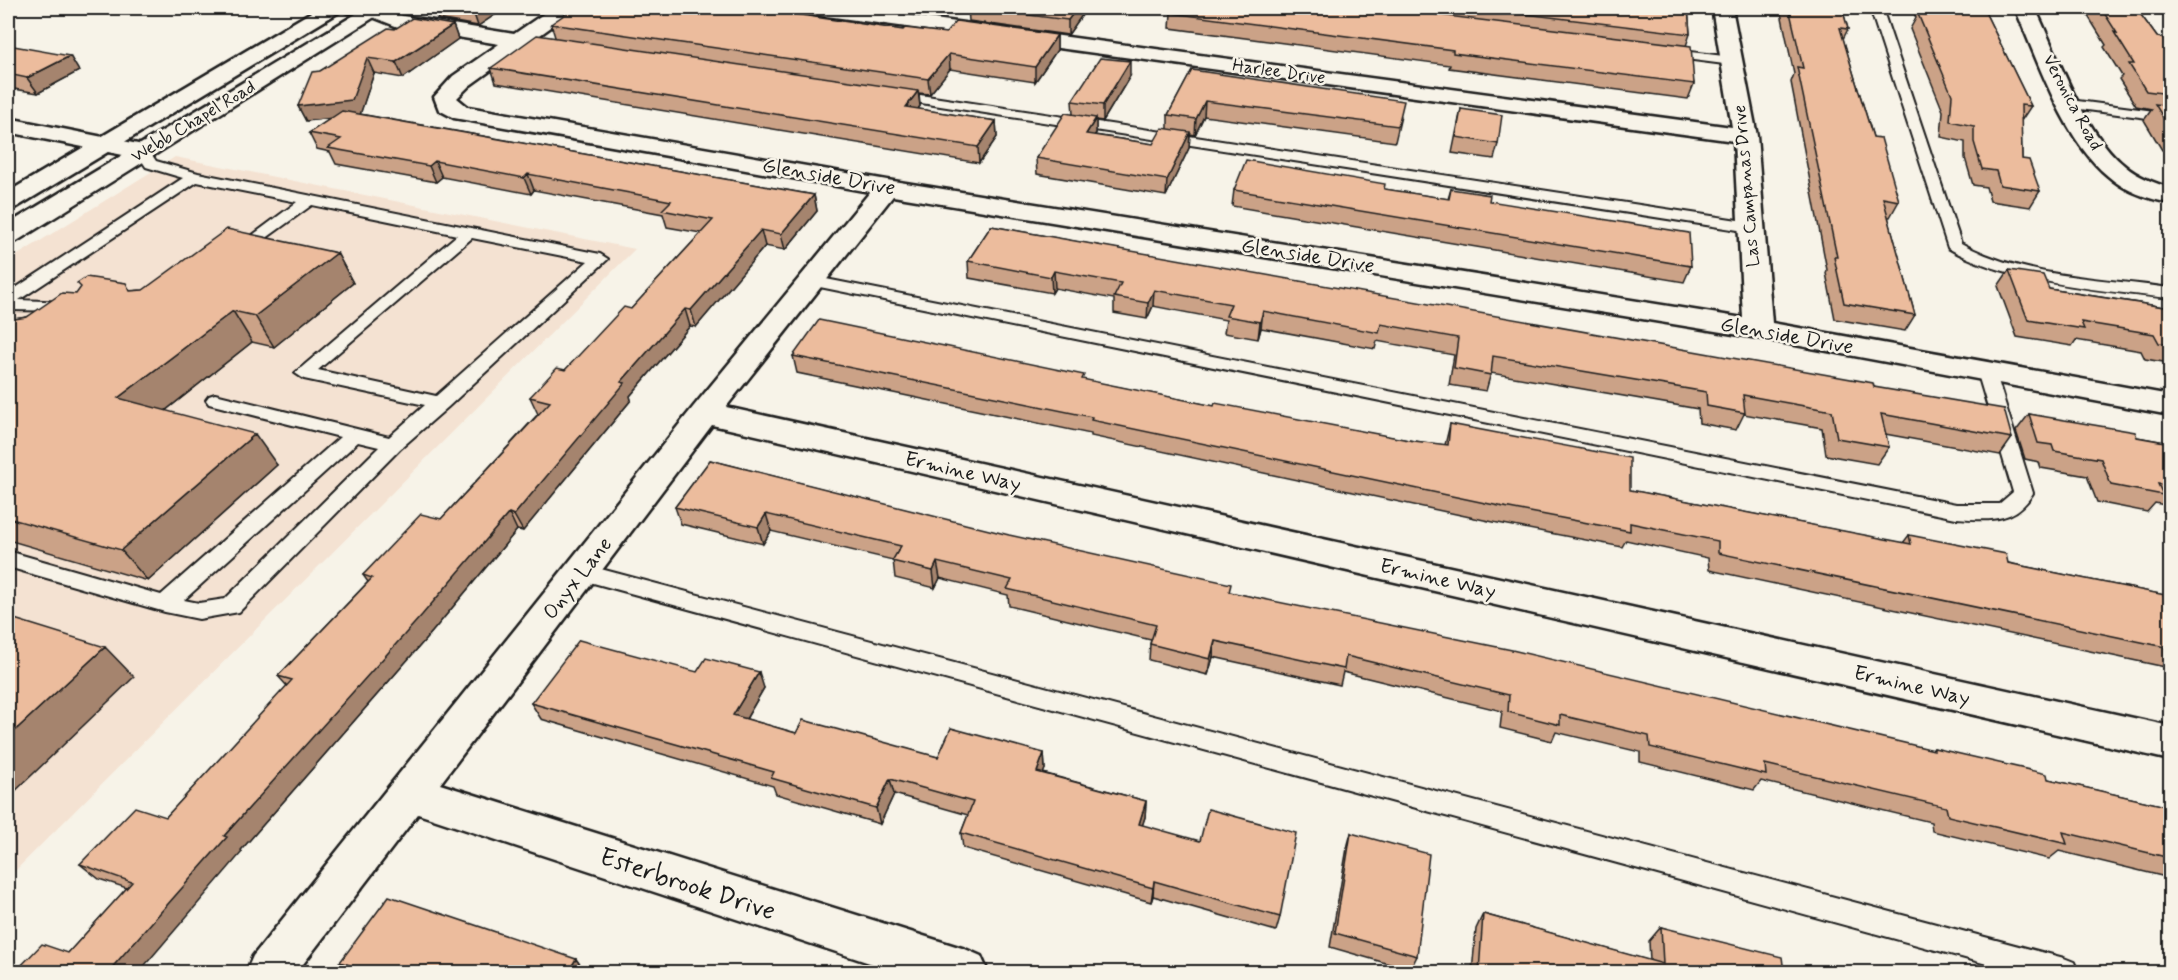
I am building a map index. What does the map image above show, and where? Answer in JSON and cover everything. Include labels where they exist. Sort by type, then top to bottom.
[{"type":"street","name":"Webb Chapel Road","points":[[8,202],[332,8]]},
{"type":"street","name":"Webb Chapel Road","points":[[8,235],[369,8]]},
{"type":"street","points":[[369,8],[398,21],[528,42],[565,8]]},
{"type":"street","name":"Harlee Drive","points":[[813,8],[868,10],[1745,136]]},
{"type":"street","name":"Las Campanas Drive","points":[[1722,8],[1745,136],[1758,329]]},
{"type":"street","name":"Veronica Road","points":[[2025,8],[2070,104],[2104,160],[2140,184],[2170,196]]},
{"type":"street","name":"Glenside Drive","points":[[528,42],[461,81],[445,97],[447,105],[462,113],[887,187],[1758,329],[2170,405]]},
{"type":"street","points":[[8,125],[142,152]]},
{"type":"street","name":"Onyx Lane","points":[[269,972],[411,793],[705,413],[887,187]]},
{"type":"street","name":"Ermine Way","points":[[705,413],[2170,743]]},
{"type":"street","name":"Esterbrook Drive","points":[[411,793],[965,972]]},
{"type":"lane","points":[[1876,8],[1954,245],[1967,254],[1999,265],[2170,293]]},
{"type":"lane","points":[[1649,51],[1732,61]]},
{"type":"lane","points":[[884,94],[1751,227]]},
{"type":"lane","points":[[2070,104],[2170,117]]},
{"type":"lane","points":[[8,559],[165,604],[199,611],[231,606],[393,444],[442,403],[600,259],[195,177],[151,164],[142,152]]},
{"type":"lane","points":[[8,300],[195,177]]},
{"type":"lane","points":[[228,261],[310,200]]},
{"type":"lane","points":[[442,403],[304,373],[470,232]]},
{"type":"lane","points":[[811,281],[1944,508],[2002,513],[2017,505],[2023,493],[1986,372]]},
{"type":"lane","points":[[8,305],[84,310]]},
{"type":"lane","points":[[215,400],[393,444]]},
{"type":"lane","points":[[165,604],[355,434]]},
{"type":"lane","points":[[582,572],[2064,972]]},
{"type":"shaded area","points":[[175,157],[635,249],[8,878],[8,261]]},
{"type":"building","points":[[449,8],[478,8],[473,11]]},
{"type":"building","points":[[574,8],[793,8],[787,13],[903,30],[905,28],[946,33],[956,21],[1057,35],[1035,67],[949,54],[928,79],[551,24]]},
{"type":"building","points":[[973,8],[1077,8],[1068,20]]},
{"type":"building","points":[[1174,8],[1383,8],[1691,46],[1694,84],[1171,13]]},
{"type":"building","points":[[1477,8],[1688,8],[1690,34]]},
{"type":"building","points":[[1789,8],[1842,8],[1848,29],[1840,28],[1873,137],[1881,138],[1899,201],[1883,198],[1915,315],[1844,303],[1834,257],[1837,257],[1797,67],[1803,68]]},
{"type":"building","points":[[1925,8],[1983,8],[2031,106],[2021,105],[2022,159],[2029,160],[2040,191],[2000,185],[1996,171],[1982,169],[1974,142],[1974,126],[1950,121],[1952,95],[1918,14],[1928,15]]},
{"type":"building","points":[[2101,8],[2136,8],[2157,37],[2163,38],[2170,50],[2170,94],[2146,91],[2129,64],[2134,64]]},
{"type":"building","points":[[412,18],[453,25],[396,62],[367,58],[352,100],[298,106],[312,72],[320,71],[388,28],[395,29]]},
{"type":"building","points":[[537,35],[918,91],[906,107],[996,121],[978,147],[491,68]]},
{"type":"building","points":[[8,45],[70,56],[27,78],[8,74]]},
{"type":"building","points":[[1100,58],[1130,61],[1103,105],[1072,101]]},
{"type":"building","points":[[1192,70],[1404,101],[1398,126],[1205,101],[1196,119],[1168,115]]},
{"type":"building","points":[[2155,104],[2170,106],[2170,129]]},
{"type":"building","points":[[1461,109],[1502,115],[1498,144],[1456,137]]},
{"type":"building","points":[[342,111],[814,195],[781,234],[761,230],[691,310],[685,309],[621,382],[625,383],[514,515],[509,513],[422,615],[224,836],[227,837],[108,972],[15,972],[42,944],[68,953],[132,882],[80,864],[135,807],[166,817],[292,680],[278,676],[372,578],[363,575],[421,514],[441,519],[550,402],[530,397],[557,368],[565,370],[624,307],[631,309],[713,220],[662,210],[671,201],[635,194],[528,174],[524,178],[435,161],[429,166],[328,148],[341,139],[309,133]]},
{"type":"building","points":[[1065,113],[1096,118],[1086,134],[1153,144],[1162,128],[1190,132],[1167,180],[1036,158]]},
{"type":"building","points":[[1246,160],[1385,184],[1384,189],[1449,199],[1451,189],[1490,195],[1489,201],[1689,233],[1691,266],[1234,190]]},
{"type":"building","points":[[991,226],[1873,383],[1874,387],[2004,409],[2012,438],[1881,414],[1889,447],[1837,438],[1832,411],[1743,395],[1745,413],[1707,406],[1706,392],[1493,356],[1491,375],[1454,368],[1458,338],[1381,324],[1379,333],[1263,311],[1260,322],[1226,316],[1231,304],[1154,290],[1148,303],[1114,297],[1121,283],[1054,271],[1051,277],[968,261]]},
{"type":"building","points":[[227,229],[337,253],[255,316],[233,311],[118,398],[255,434],[121,550],[8,518],[8,320],[27,317],[62,293],[76,294],[81,287],[77,283],[86,277],[126,283],[130,291],[143,290]]},
{"type":"building","points":[[2009,270],[2043,275],[2049,289],[2170,308],[2170,344],[2159,343],[2154,334],[2081,322],[2084,329],[2028,320]]},
{"type":"building","points":[[819,320],[1084,375],[1082,379],[1214,406],[1215,403],[1414,441],[1448,445],[1450,424],[1630,458],[1630,490],[1911,544],[1909,535],[2006,554],[2008,563],[2170,596],[2170,648],[1718,553],[1718,541],[1630,523],[1630,531],[1504,507],[1091,420],[1092,417],[793,356]]},
{"type":"building","points":[[2029,414],[2135,432],[2137,437],[2170,443],[2170,486],[2158,484],[2163,495],[2111,485],[2101,459],[2054,451],[2052,445],[2038,443]]},
{"type":"building","points":[[710,460],[1009,535],[1231,584],[1229,592],[1512,650],[1934,750],[1934,748],[2047,774],[2048,779],[2170,807],[2170,858],[2063,832],[2067,844],[1948,816],[1946,807],[1765,764],[1766,775],[1650,747],[1649,736],[1560,715],[1560,725],[1508,712],[1509,695],[1346,656],[1344,669],[1215,641],[1210,659],[1150,644],[1156,625],[1007,589],[1012,580],[937,562],[933,571],[892,561],[901,546],[766,514],[758,527],[675,507]]},
{"type":"building","points":[[8,617],[105,647],[8,737]]},
{"type":"building","points":[[579,640],[697,672],[706,658],[759,672],[733,715],[796,733],[803,720],[938,757],[951,728],[1044,753],[1037,772],[1146,801],[1139,824],[1200,841],[1208,809],[1296,833],[1280,917],[1154,881],[1153,888],[961,833],[973,802],[890,779],[876,808],[771,778],[774,772],[531,703]]},
{"type":"building","points":[[1351,833],[1429,854],[1417,956],[1335,933]]},
{"type":"building","points":[[389,896],[576,959],[568,972],[372,972],[340,962]]},
{"type":"building","points":[[1483,914],[1663,964],[1661,927],[1782,957],[1784,972],[1479,972]]}]
